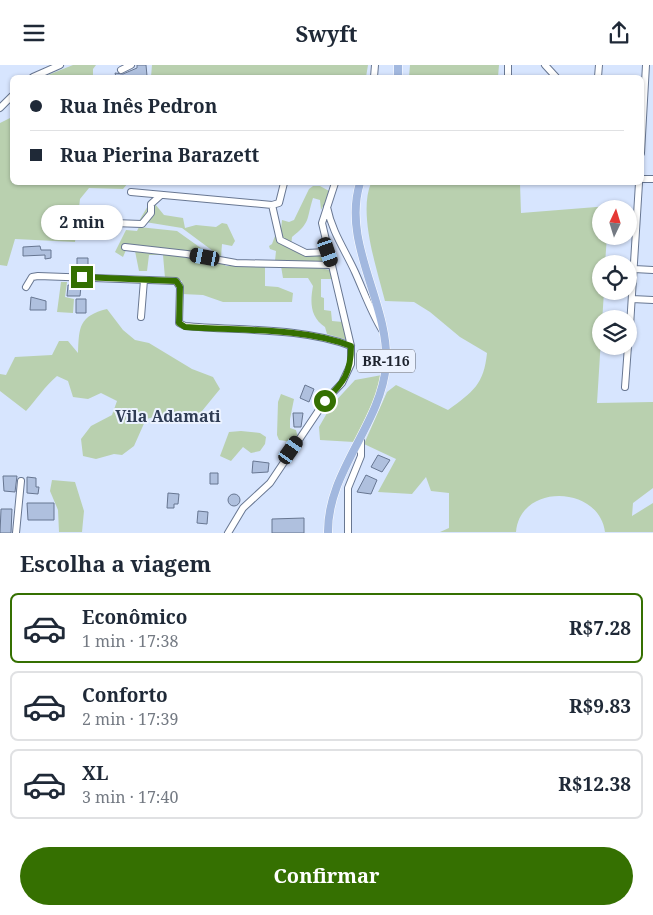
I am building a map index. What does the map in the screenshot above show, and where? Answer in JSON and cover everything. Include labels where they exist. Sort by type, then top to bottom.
[{"type":"main road","name":"BR-116","points":[[328,533],[330,505],[378,397],[384,375],[385,349],[383,331],[357,228],[356,203],[360,185]]},
{"type":"street","points":[[38,75],[60,65]]},
{"type":"street","points":[[121,70],[131,65]]},
{"type":"street","points":[[545,65],[553,75]]},
{"type":"street","points":[[644,100],[646,65]]},
{"type":"street","points":[[131,193],[272,205],[279,203],[284,185]]},
{"type":"street","points":[[228,533],[243,507],[270,483],[325,401],[342,383],[351,364],[351,346],[322,223],[334,185]]},
{"type":"street","points":[[635,255],[639,185]]},
{"type":"street","points":[[85,222],[142,224],[151,213],[151,204],[161,195]]},
{"type":"street","points":[[272,205],[280,240],[306,253],[328,252]]},
{"type":"street","points":[[327,206],[335,235],[346,253],[374,316],[383,331]]},
{"type":"street","points":[[125,247],[188,254],[236,263],[332,265]]},
{"type":"street","points":[[637,269],[653,270]]},
{"type":"street","points":[[26,287],[32,277],[38,276],[176,281],[179,283],[179,323],[185,327],[309,334],[333,339],[351,346]]},
{"type":"street","points":[[140,317],[144,280]]},
{"type":"street","points":[[637,299],[653,300]]},
{"type":"street","points":[[625,387],[627,355]]},
{"type":"street","points":[[348,533],[348,488],[361,456],[360,437]]},
{"type":"street","points":[[16,533],[20,481]]},
{"type":"green space","points":[[73,65],[96,65],[93,69],[93,75],[48,75]]},
{"type":"green space","points":[[152,65],[368,65],[366,75],[151,75]]},
{"type":"green space","points":[[410,65],[499,65],[498,75],[409,75]]},
{"type":"green space","points":[[10,118],[10,185],[126,185],[123,189],[89,188],[80,199],[75,242],[15,239],[7,266],[0,265],[0,123]]},
{"type":"green space","points":[[371,185],[520,185],[521,213],[592,207],[592,245],[606,245],[606,255],[592,255],[592,300],[603,300],[603,310],[592,310],[592,355],[600,355],[597,403],[653,402],[653,488],[633,503],[632,516],[653,503],[653,532],[605,532],[600,516],[589,505],[575,498],[560,496],[544,498],[531,505],[521,516],[516,532],[440,532],[449,528],[449,493],[431,491],[426,477],[412,494],[378,492],[396,459],[364,444],[387,392],[396,385],[448,410],[476,386],[483,372],[487,353],[460,337],[430,312],[414,302],[385,301],[370,242],[367,210]]},
{"type":"green space","points":[[313,186],[320,186],[331,192],[321,210],[320,200],[313,198],[307,220],[302,228],[292,237],[291,247],[327,254],[330,263],[275,261],[276,251],[270,249],[269,246],[272,244],[275,236],[280,238],[282,220],[289,222],[294,220],[309,189]]},
{"type":"green space","points":[[149,204],[155,204],[164,215],[183,218],[185,228],[196,225],[216,227],[222,223],[227,224],[235,241],[232,246],[222,244],[221,257],[182,228],[139,221]]},
{"type":"green space","points":[[139,227],[177,231],[226,266],[265,266],[265,286],[278,287],[293,293],[292,302],[223,302],[203,295],[182,294],[182,281],[165,278],[163,255],[149,255],[147,271],[139,271],[135,251],[126,250],[123,257],[115,252],[126,230],[137,231]]},
{"type":"green space","points":[[281,266],[314,266],[332,271],[333,279],[321,279],[321,297],[324,298],[324,310],[331,311],[332,321],[343,322],[347,340],[327,334],[325,327],[316,319],[312,309],[313,286],[308,278],[283,278]]},
{"type":"green space","points":[[61,282],[67,282],[65,297],[74,299],[73,313],[57,312]]},
{"type":"green space","points":[[107,309],[123,330],[135,340],[149,343],[192,369],[213,377],[220,389],[193,422],[180,411],[146,419],[134,446],[122,455],[114,454],[96,459],[83,456],[81,439],[91,426],[112,415],[117,401],[101,393],[88,399],[73,397],[68,381],[57,376],[26,411],[0,391],[0,374],[6,375],[15,357],[52,355],[59,341],[68,341],[78,353],[82,324],[91,315]]},
{"type":"green space","points":[[382,375],[377,394],[354,442],[320,440],[319,427],[331,406],[355,380]]},
{"type":"green space","points":[[281,394],[294,399],[290,428],[296,430],[298,438],[292,442],[279,440],[277,435],[278,402]]},
{"type":"green space","points":[[229,432],[260,433],[266,437],[265,444],[260,451],[251,453],[243,447],[231,461],[220,456]]},
{"type":"green space","points":[[52,480],[75,482],[84,511],[82,532],[59,532],[58,510],[50,491]]},
{"type":"building","points":[[137,65],[146,65],[147,75],[116,75],[115,73],[123,74],[137,68]]},
{"type":"building","points":[[40,246],[41,250],[51,250],[51,258],[45,259],[45,255],[23,256],[23,247]]},
{"type":"building","points":[[77,258],[88,258],[88,271],[77,271]]},
{"type":"building","points":[[68,285],[81,286],[80,296],[67,296]]},
{"type":"building","points":[[31,297],[46,301],[46,310],[30,310]]},
{"type":"building","points":[[76,299],[86,299],[86,313],[76,313]]},
{"type":"building","points":[[305,385],[314,389],[309,402],[300,398]]},
{"type":"building","points":[[293,413],[303,413],[301,427],[294,427]]},
{"type":"building","points":[[378,455],[390,460],[382,472],[371,467]]},
{"type":"building","points":[[253,461],[269,463],[268,472],[252,473]]},
{"type":"building","points":[[210,473],[218,473],[218,484],[210,484]]},
{"type":"building","points":[[366,475],[377,480],[371,494],[357,492]]},
{"type":"building","points":[[3,476],[17,476],[15,492],[4,491]]},
{"type":"building","points":[[27,477],[36,478],[36,487],[39,487],[38,494],[27,493]]},
{"type":"building","points":[[168,493],[179,494],[178,504],[174,504],[174,508],[167,508]]},
{"type":"building","points":[[236,494],[239,495],[239,505],[232,506],[229,505],[228,498],[229,495]]},
{"type":"building","points":[[27,503],[54,503],[54,520],[28,520]]},
{"type":"building","points":[[1,509],[12,509],[11,533],[0,533]]},
{"type":"building","points":[[198,511],[208,512],[207,524],[197,523]]},
{"type":"building","points":[[304,518],[304,533],[272,533],[272,519]]},
{"type":"district","name":"Vila Adamati","points":[[168,416]]},
{"type":"route","points":[[82,277],[176,281],[180,287],[179,323],[185,327],[309,334],[333,339],[351,346],[351,364],[347,374],[342,383],[325,401]]}]
